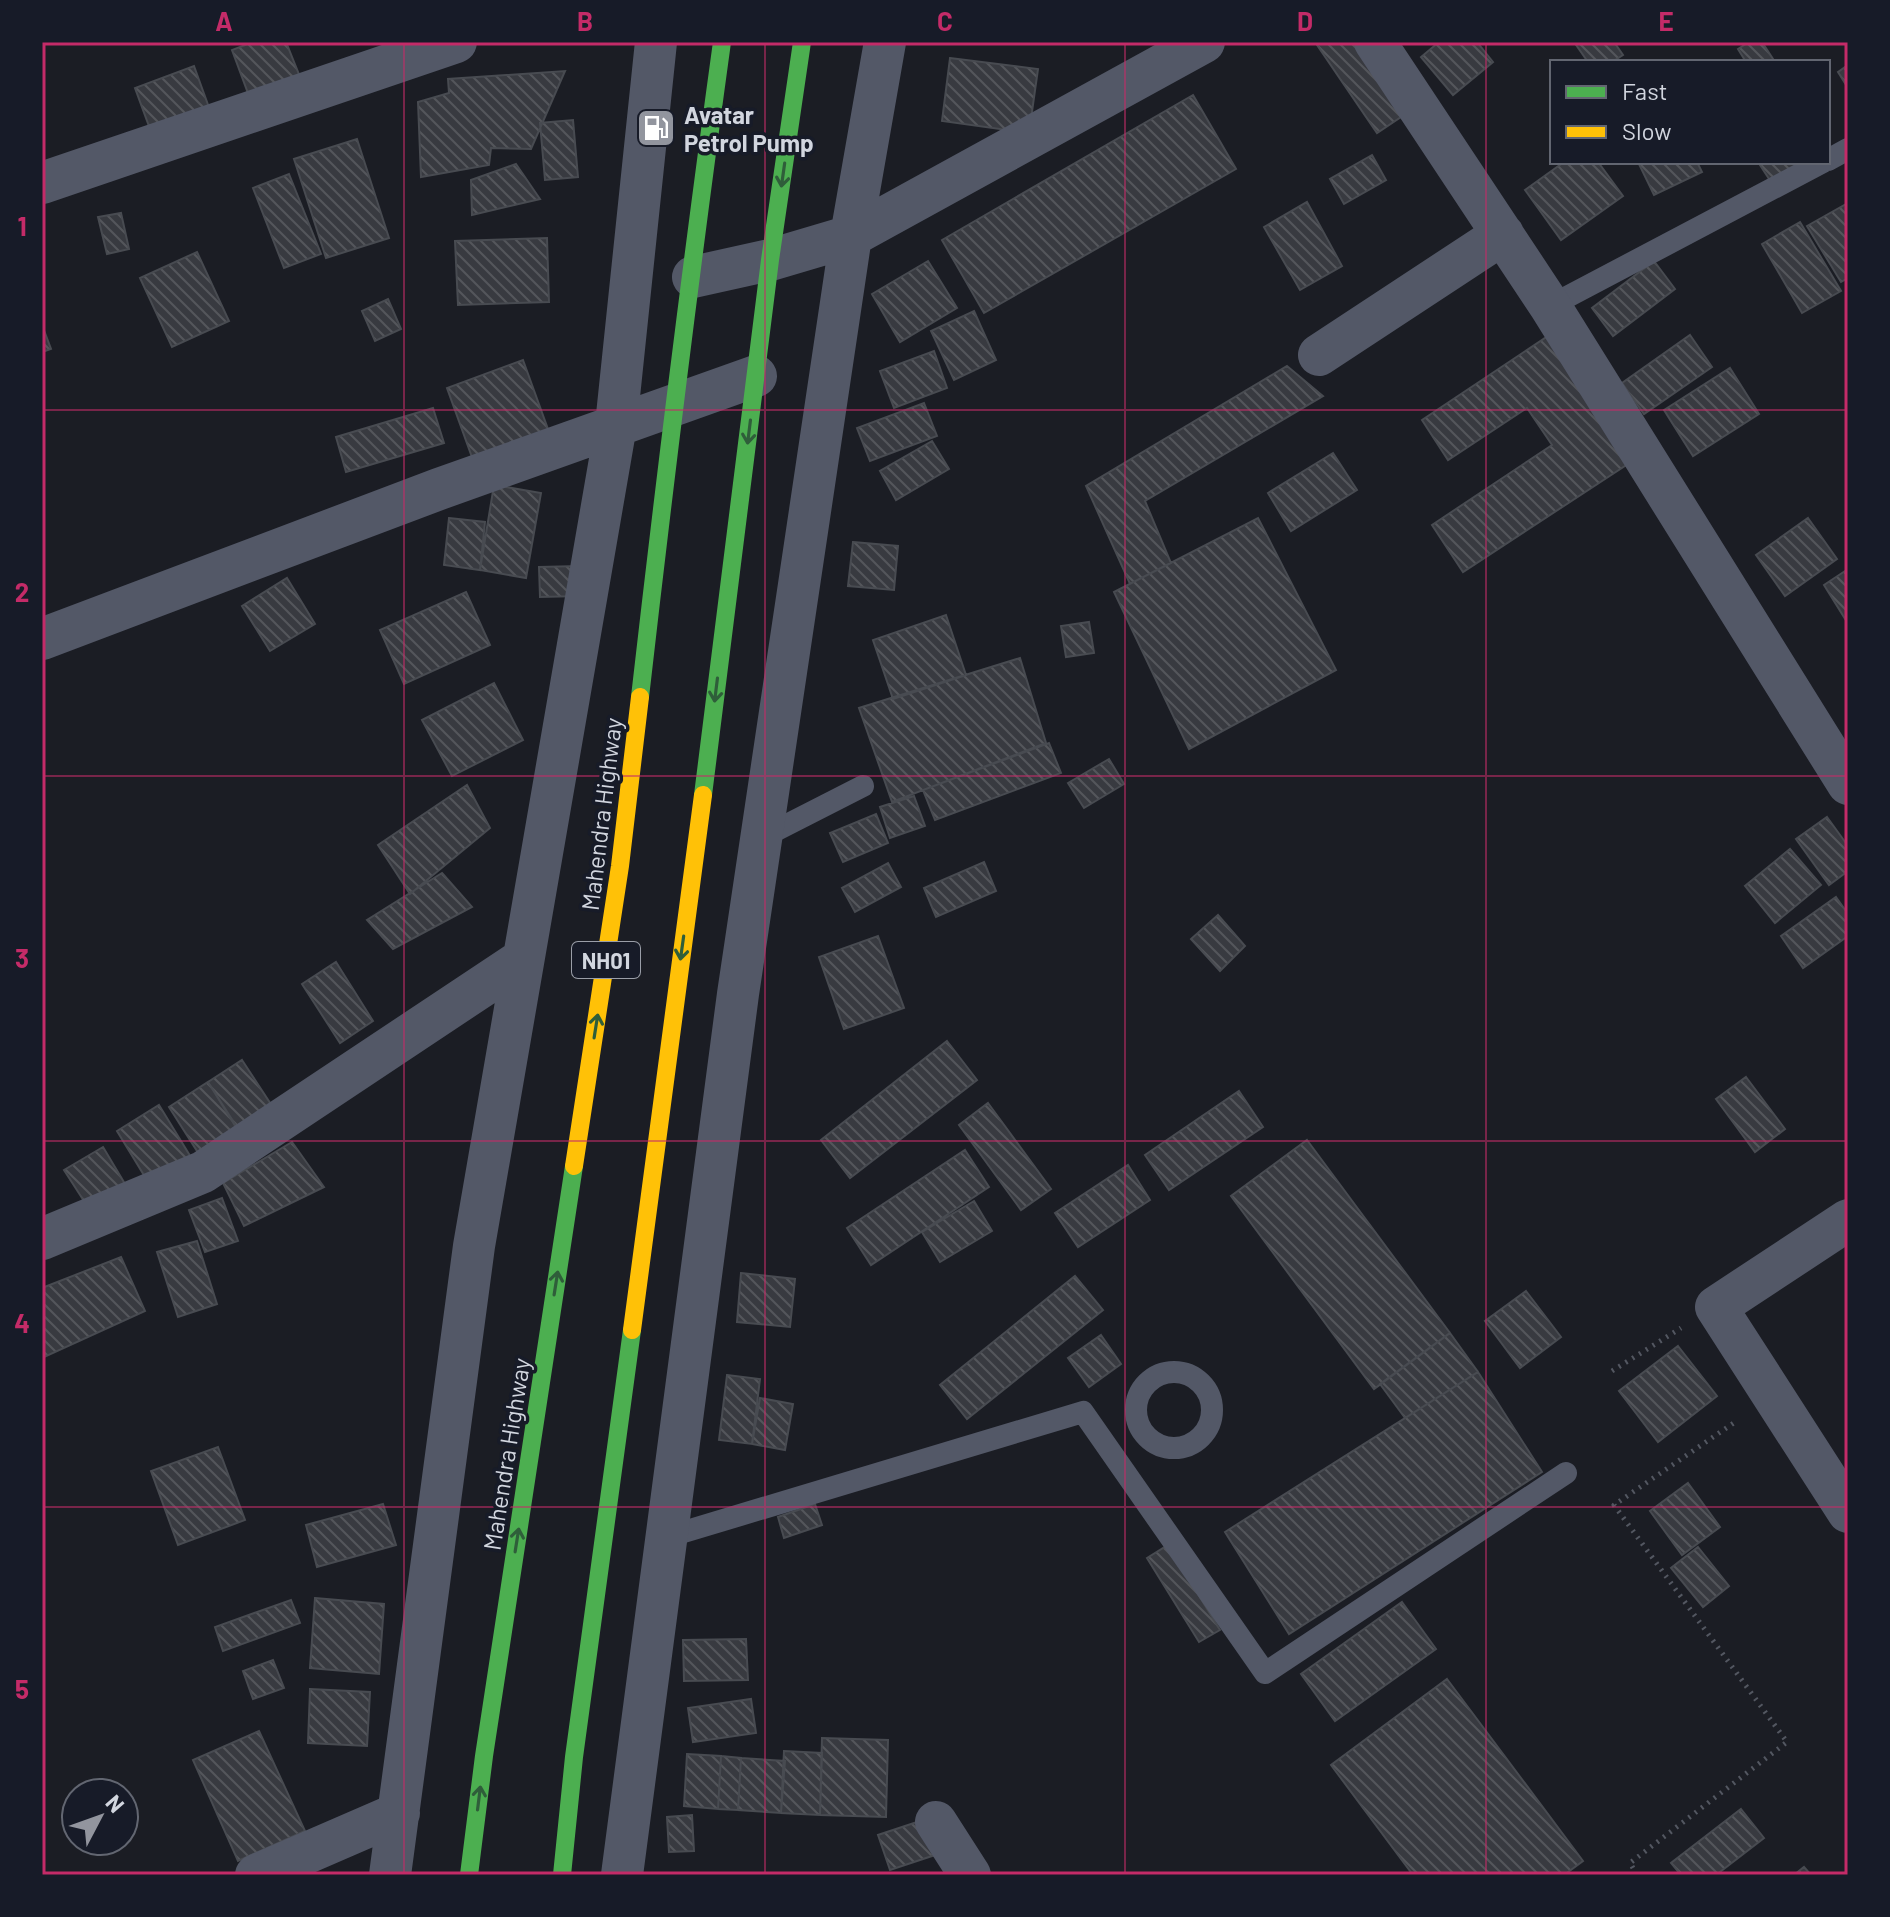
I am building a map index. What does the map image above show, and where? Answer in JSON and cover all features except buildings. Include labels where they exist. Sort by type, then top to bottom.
[{"type":"highway","name":"Mahendra Highway","points":[[469,1875],[484,1756],[620,866],[674,404],[722,42]]},
{"type":"highway","points":[[562,1875],[574,1757],[693,878],[770,260],[802,42]]},
{"type":"street","points":[[42,183],[456,42]]},
{"type":"street","points":[[390,1875],[474,1246],[616,425],[656,42]]},
{"type":"street","points":[[622,1875],[738,994],[851,236],[885,42]]},
{"type":"street","points":[[693,277],[770,260],[851,236],[1204,42]]},
{"type":"street","points":[[1375,42],[1550,306],[1848,784]]},
{"type":"street","points":[[1319,355],[1503,234]]},
{"type":"street","points":[[42,639],[424,494],[756,376]]},
{"type":"street","points":[[42,1239],[203,1172],[523,959]]},
{"type":"street","points":[[1848,1220],[1716,1307],[1848,1512]]},
{"type":"street","points":[[256,1875],[399,1813]]},
{"type":"street","points":[[936,1822],[970,1875]]},
{"type":"lane","points":[[1830,159],[1848,149]]},
{"type":"lane","points":[[1550,306],[1820,164]]},
{"type":"lane","points":[[761,838],[863,786]]},
{"type":"lane","points":[[667,1537],[1083,1412],[1265,1673],[1566,1473]]},
{"type":"lane","points":[[1112,1455],[1143,1433]]},
{"type":"path","points":[[1612,1371],[1716,1307]]},
{"type":"path","points":[[1637,1875],[1630,1863],[1787,1742],[1614,1505],[1773,1395]]},
{"type":"traffic: fast","points":[[640,697],[722,42]]},
{"type":"traffic: fast","points":[[703,795],[770,260],[802,42]]},
{"type":"traffic: fast","points":[[469,1875],[484,1756],[574,1166]]},
{"type":"traffic: fast","points":[[562,1875],[574,1757],[632,1330]]},
{"type":"traffic: slow","points":[[574,1166],[620,866],[640,697]]},
{"type":"traffic: slow","points":[[632,1330],[703,795]]},
{"type":"place","name":"Avatar Petrol Pump","points":[[656,128]]}]
